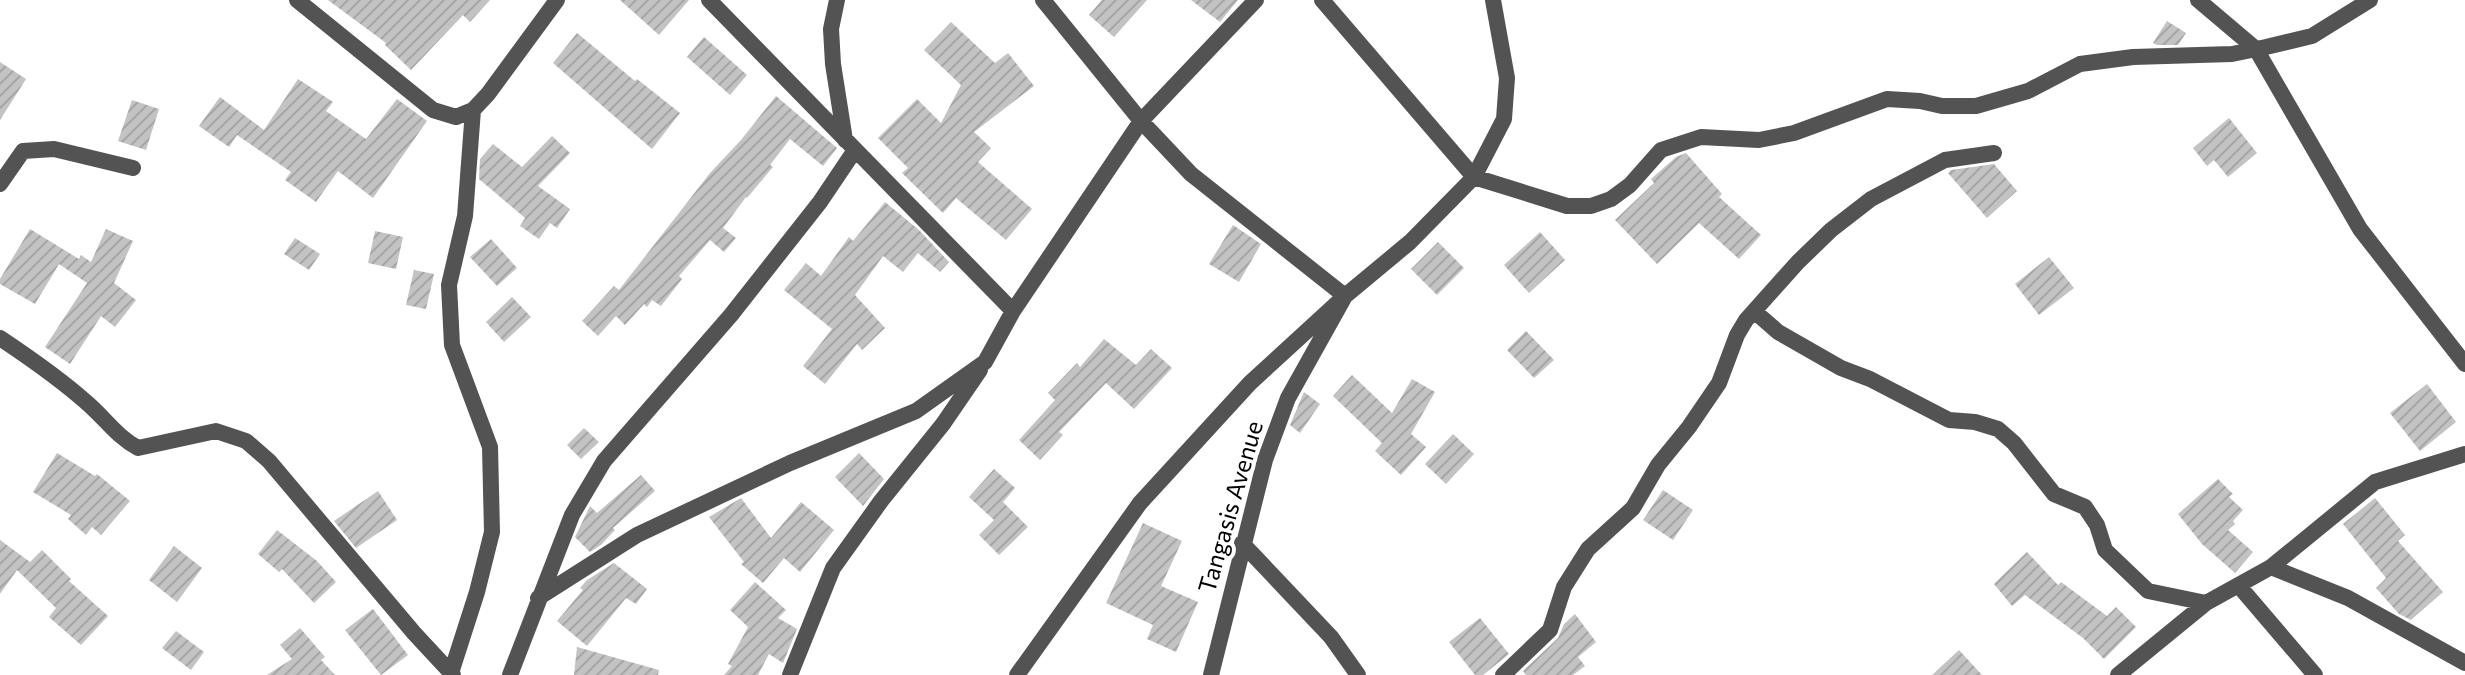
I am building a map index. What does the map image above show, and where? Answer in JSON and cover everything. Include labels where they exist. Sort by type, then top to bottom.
[{"type":"street","points":[[297,0],[433,110],[456,117],[473,110],[488,94],[557,0]]},
{"type":"street","points":[[709,0],[1013,311]]},
{"type":"street","points":[[510,675],[572,515],[604,461],[731,315],[820,202],[850,145],[831,29],[837,0]]},
{"type":"street","points":[[1017,675],[1140,503],[1250,383],[1345,296],[1191,174],[1141,121],[1043,0]]},
{"type":"street","points":[[790,675],[833,568],[881,501],[943,424],[985,362],[1013,311],[1141,121],[1256,0]]},
{"type":"street","points":[[1322,0],[1474,177],[1497,187],[1567,206],[1591,206],[1611,199],[1630,185],[1661,150],[1701,137],[1759,140],[1794,133],[1887,99],[1899,98],[1942,106],[1976,106],[2028,91],[2080,64],[2133,57],[2218,55],[2256,49],[2312,36],[2370,0]]},
{"type":"street","name":"Tangasis Avenue","points":[[1211,675],[1265,460],[1288,398],[1345,296],[1410,242],[1474,177],[1504,119],[1507,78],[1493,0]]},
{"type":"street","points":[[2198,0],[2256,49],[2360,229],[2465,364]]},
{"type":"street","points":[[452,674],[492,532],[490,447],[452,345],[450,315],[449,285],[465,216],[473,110]]},
{"type":"street","points":[[0,184],[23,151],[54,149],[133,168]]},
{"type":"street","points":[[1503,675],[1550,630],[1564,587],[1588,549],[1633,508],[1658,465],[1719,383],[1737,335],[1798,262],[1831,230],[1871,199],[1945,160],[1994,153]]},
{"type":"street","points":[[1754,311],[1778,332],[1841,368],[1870,379],[1949,420],[1975,422],[1998,429],[2014,443],[2054,494],[2085,507],[2097,525],[2105,550],[2148,591],[2206,603]]},
{"type":"street","points":[[0,338],[59,378],[124,440],[138,448],[216,431],[246,441],[269,461],[452,674]]},
{"type":"street","points":[[538,598],[637,535],[790,463],[916,411],[985,362]]},
{"type":"street","points":[[2118,675],[2206,603],[2271,567],[2375,482],[2465,454]]},
{"type":"street","points":[[1242,543],[1331,637],[1358,675]]},
{"type":"street","points":[[2271,567],[2348,598],[2465,663]]},
{"type":"street","points":[[2239,586],[2315,675]]},
{"type":"building","points":[[328,0],[490,0],[470,22],[463,15],[411,70],[386,43]]},
{"type":"building","points":[[620,0],[689,0],[659,35]]},
{"type":"building","points":[[1102,0],[1147,0],[1114,37],[1089,15]]},
{"type":"building","points":[[1191,0],[1238,0],[1220,22]]},
{"type":"building","points":[[2167,21],[2186,33],[2178,45],[2153,43]]},
{"type":"building","points":[[951,22],[995,63],[1008,53],[1034,86],[974,132],[991,148],[978,162],[1032,209],[1006,240],[956,198],[943,213],[902,173],[908,168],[878,138],[917,99],[941,123],[961,85],[924,50]]},
{"type":"building","points":[[577,33],[680,113],[652,149],[553,63]]},
{"type":"building","points":[[704,37],[747,75],[730,95],[687,57]]},
{"type":"building","points":[[0,62],[26,79],[0,120]]},
{"type":"building","points":[[298,79],[333,102],[326,111],[366,139],[397,99],[427,121],[373,198],[338,171],[316,202],[285,180],[291,172],[237,135],[229,147],[199,126],[220,97],[264,130]]},
{"type":"building","points":[[776,96],[837,148],[823,166],[790,139],[770,165],[773,167],[723,228],[736,238],[724,252],[710,240],[679,276],[682,279],[661,306],[652,300],[647,307],[644,304],[625,325],[616,316],[598,336],[582,321],[614,286],[619,290],[710,173]]},
{"type":"building","points":[[132,100],[159,109],[146,150],[118,141]]},
{"type":"building","points":[[2229,118],[2257,153],[2228,177],[2214,160],[2207,166],[2193,148]]},
{"type":"building","points":[[552,136],[570,153],[538,186],[570,209],[557,228],[550,223],[539,239],[520,226],[525,218],[479,179],[480,159],[493,144],[522,167]]},
{"type":"building","points":[[1686,153],[1722,194],[1719,197],[1761,235],[1739,259],[1699,223],[1657,264],[1615,220],[1654,183],[1651,179],[1676,157]]},
{"type":"building","points":[[1994,164],[2017,191],[1987,218],[1948,173]]},
{"type":"building","points":[[885,202],[919,230],[949,262],[940,272],[918,253],[903,272],[883,256],[855,295],[885,328],[862,350],[857,344],[825,384],[803,366],[832,329],[784,290],[806,263],[821,276],[849,237],[853,241]]},
{"type":"building","points":[[1233,225],[1261,244],[1239,282],[1209,264]]},
{"type":"building","points":[[30,229],[79,259],[81,255],[91,262],[106,229],[133,241],[114,283],[136,300],[115,327],[101,316],[70,364],[45,347],[87,283],[59,264],[35,304],[0,284]]},
{"type":"building","points":[[375,231],[403,237],[396,269],[368,263]]},
{"type":"building","points":[[1540,232],[1565,260],[1529,293],[1504,265]]},
{"type":"building","points":[[295,238],[320,254],[309,270],[284,254]]},
{"type":"building","points":[[491,239],[517,268],[497,286],[470,257]]},
{"type":"building","points":[[1438,242],[1464,268],[1437,295],[1411,269]]},
{"type":"building","points":[[2049,257],[2074,288],[2039,315],[2015,284]]},
{"type":"building","points":[[414,270],[434,274],[426,309],[406,305]]},
{"type":"building","points":[[512,297],[531,317],[504,342],[486,322]]},
{"type":"building","points":[[1526,331],[1554,360],[1534,378],[1507,350]]},
{"type":"building","points":[[1104,339],[1136,365],[1151,349],[1172,368],[1134,409],[1106,383],[1059,432],[1063,435],[1040,460],[1019,440],[1055,400],[1048,393],[1077,363],[1080,367]]},
{"type":"building","points":[[1352,375],[1392,413],[1412,379],[1435,392],[1411,434],[1426,447],[1401,475],[1375,451],[1382,443],[1333,396]]},
{"type":"building","points":[[2427,384],[2456,422],[2420,451],[2390,413]]},
{"type":"building","points":[[1304,392],[1320,404],[1300,433],[1290,425]]},
{"type":"building","points":[[584,428],[599,442],[581,459],[567,445]]},
{"type":"building","points":[[1453,434],[1474,454],[1446,484],[1425,464]]},
{"type":"building","points":[[1247,443],[1258,448],[1250,475],[1236,470]]},
{"type":"building","points":[[57,453],[95,476],[97,474],[130,501],[101,535],[92,527],[86,535],[68,519],[71,515],[33,492]]},
{"type":"building","points":[[859,453],[884,479],[863,506],[835,477]]},
{"type":"building","points":[[994,469],[1015,488],[1003,502],[1028,527],[999,555],[979,535],[994,520],[969,497]]},
{"type":"building","points":[[641,475],[655,491],[613,528],[615,530],[601,545],[590,552],[575,537],[590,506],[597,513]]},
{"type":"building","points":[[2218,479],[2233,494],[2229,497],[2243,510],[2228,530],[2253,552],[2235,573],[2202,544],[2178,514]]},
{"type":"building","points":[[1663,490],[1693,510],[1673,540],[1643,520]]},
{"type":"building","points":[[378,491],[397,520],[356,548],[334,521]]},
{"type":"building","points":[[741,498],[771,538],[801,502],[834,530],[800,572],[784,558],[763,583],[741,564],[744,562],[709,517]]},
{"type":"building","points":[[2375,498],[2405,535],[2398,541],[2443,592],[2411,620],[2399,614],[2376,588],[2386,578],[2343,524]]},
{"type":"building","points":[[1143,523],[1182,541],[1161,586],[1198,602],[1176,652],[1147,639],[1153,625],[1106,603]]},
{"type":"building","points":[[277,530],[317,561],[336,582],[314,603],[282,569],[279,572],[258,554]]},
{"type":"building","points":[[0,540],[30,562],[42,550],[71,579],[69,581],[108,616],[81,645],[49,617],[56,608],[17,570],[0,594]]},
{"type":"building","points":[[174,546],[202,568],[177,602],[149,580]]},
{"type":"building","points":[[2027,552],[2058,585],[2061,582],[2107,616],[2116,607],[2136,627],[2104,659],[2083,638],[2025,595],[2012,606],[1994,584]]},
{"type":"building","points":[[614,563],[647,589],[636,604],[626,598],[587,646],[557,621],[583,590],[580,588],[587,580]]},
{"type":"building","points":[[755,582],[786,610],[778,618],[797,629],[783,663],[769,654],[758,675],[724,675],[732,666],[728,664],[748,627],[730,610]]},
{"type":"building","points":[[373,609],[408,655],[381,675],[345,630]]},
{"type":"building","points":[[1575,614],[1596,642],[1578,657],[1585,666],[1573,675],[1526,675],[1523,671],[1558,638],[1564,624]]},
{"type":"building","points":[[1480,618],[1509,654],[1483,675],[1475,675],[1449,642]]},
{"type":"building","points":[[300,628],[325,657],[321,660],[335,675],[267,675],[292,659],[280,645]]},
{"type":"building","points":[[176,631],[204,652],[191,670],[162,648]]},
{"type":"building","points":[[577,647],[659,670],[658,675],[574,675]]},
{"type":"building","points":[[1959,650],[1982,675],[1932,675]]}]
